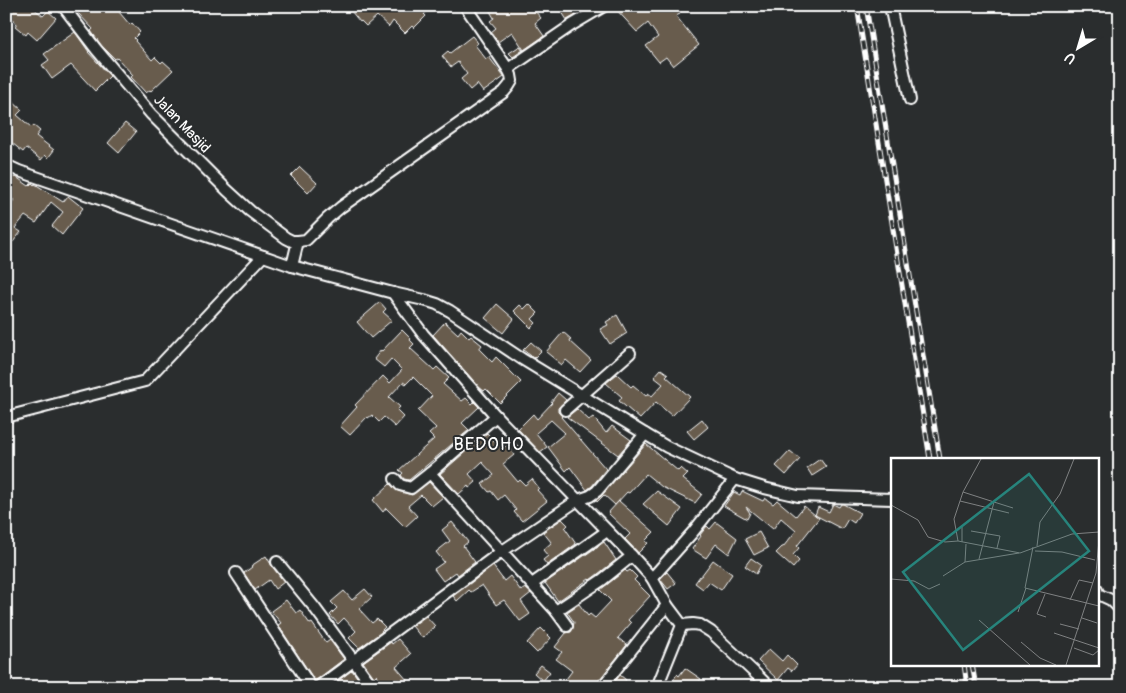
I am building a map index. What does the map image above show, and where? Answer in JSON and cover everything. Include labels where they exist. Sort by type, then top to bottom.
[{"type":"street","name":"Jalan Masjid","points":[[63,6],[122,81],[151,114],[215,179],[250,211],[286,238],[298,241]]},
{"type":"street","points":[[294,260],[298,241],[306,240],[341,207],[504,92],[509,86],[512,81],[508,69],[465,6]]},
{"type":"street","points":[[508,69],[572,25],[604,6]]},
{"type":"street","points":[[890,6],[910,100]]},
{"type":"street","points":[[6,165],[263,256],[294,260],[393,293],[437,304],[581,396],[667,447],[735,479],[798,496],[891,499]]},
{"type":"street","points":[[6,417],[145,380],[263,256]]},
{"type":"street","points":[[393,293],[424,334],[496,416],[652,578],[667,605],[682,625]]},
{"type":"street","points":[[565,410],[630,354]]},
{"type":"street","points":[[394,479],[400,486],[411,488],[496,416]]},
{"type":"street","points":[[318,687],[500,552],[578,500],[590,496],[597,491],[645,434]]},
{"type":"street","points":[[430,473],[500,552],[532,584],[567,626]]},
{"type":"street","points":[[652,578],[699,525],[735,479]]},
{"type":"street","points":[[532,584],[607,531]]},
{"type":"street","points":[[556,611],[602,580],[632,556]]},
{"type":"street","points":[[276,562],[314,608],[373,687]]},
{"type":"street","points":[[236,574],[311,687]]},
{"type":"street","points":[[1098,594],[1111,600],[1120,609]]},
{"type":"street","points":[[602,687],[667,605]]},
{"type":"street","points":[[682,625],[693,624],[711,632],[769,687]]},
{"type":"street","points":[[657,687],[682,625]]},
{"type":"building","points":[[6,6],[31,6],[43,16],[48,11],[56,18],[37,40],[28,32],[26,35],[15,26],[17,23],[6,14]]},
{"type":"building","points":[[76,6],[114,6],[130,25],[132,23],[140,32],[134,38],[135,41],[152,60],[155,57],[173,70],[151,91],[146,93],[131,77],[133,75],[101,45],[91,31],[93,29],[77,12],[79,10]]},
{"type":"building","points":[[357,6],[398,6],[405,12],[410,6],[435,6],[424,14],[426,16],[414,28],[412,26],[405,33],[393,21],[389,27],[377,16],[366,26],[351,11]]},
{"type":"building","points":[[487,6],[541,6],[535,11],[541,18],[535,23],[544,36],[524,50],[512,32],[498,42],[491,32],[496,28],[490,21],[494,18]]},
{"type":"building","points":[[558,6],[570,6],[576,15],[567,20]]},
{"type":"building","points":[[613,6],[675,6],[680,14],[676,16],[699,45],[673,66],[666,57],[659,62],[646,46],[658,37],[648,23],[637,32]]},
{"type":"building","points":[[75,32],[88,52],[110,76],[95,91],[71,65],[52,79],[42,65],[49,60],[44,54]]},
{"type":"building","points":[[472,36],[478,43],[475,45],[486,59],[489,57],[504,77],[483,92],[477,84],[470,90],[461,79],[467,74],[458,62],[451,67],[442,56],[448,51],[450,53]]},
{"type":"building","points":[[520,46],[523,50],[513,57],[509,53]]},
{"type":"building","points":[[12,101],[22,110],[17,115],[31,127],[33,125],[40,131],[36,136],[54,150],[48,158],[45,155],[41,160],[26,148],[23,152],[6,138],[6,108]]},
{"type":"building","points":[[125,123],[136,132],[119,153],[108,143]]},
{"type":"building","points":[[300,167],[317,183],[308,193],[291,176]]},
{"type":"building","points":[[6,173],[29,186],[32,183],[35,184],[63,202],[68,196],[83,208],[62,235],[52,226],[63,212],[51,202],[36,223],[25,216],[15,228],[21,232],[13,242],[6,237],[6,210],[14,200],[6,195]]},
{"type":"building","points":[[380,302],[386,309],[383,312],[392,320],[371,338],[357,322]]},
{"type":"building","points":[[497,304],[514,319],[503,333],[485,318]]},
{"type":"building","points":[[529,304],[538,313],[532,319],[536,323],[531,328],[514,311],[520,305],[524,309]]},
{"type":"building","points":[[617,315],[627,333],[610,344],[600,329],[608,325],[606,322]]},
{"type":"building","points":[[445,322],[458,334],[461,330],[469,338],[471,336],[482,345],[479,349],[492,362],[496,357],[521,382],[500,403],[486,389],[484,391],[479,387],[433,335]]},
{"type":"building","points":[[402,330],[414,344],[410,348],[434,370],[437,367],[449,378],[443,384],[462,401],[466,398],[472,404],[474,402],[479,407],[462,423],[469,430],[409,480],[404,479],[401,475],[403,473],[399,470],[434,439],[429,434],[436,428],[418,411],[432,396],[413,377],[406,384],[403,382],[389,397],[400,407],[397,410],[404,417],[395,427],[384,417],[379,422],[372,415],[367,417],[350,435],[340,426],[357,407],[355,405],[383,376],[390,383],[402,370],[391,359],[384,367],[374,359]]},
{"type":"building","points":[[563,332],[591,360],[580,372],[566,360],[562,365],[546,352]]},
{"type":"building","points":[[531,342],[541,351],[534,358],[523,350]]},
{"type":"building","points":[[661,369],[668,374],[666,376],[690,397],[672,416],[656,402],[640,419],[619,401],[622,397],[606,383],[617,374],[631,387],[633,385],[646,396],[648,393],[652,396],[663,384],[654,377]]},
{"type":"building","points":[[558,393],[566,400],[558,408],[561,417],[606,469],[587,490],[570,467],[566,471],[548,447],[565,433],[551,420],[536,433],[547,447],[540,452],[518,429],[533,414],[537,419],[552,403]]},
{"type":"building","points":[[577,409],[589,420],[593,417],[606,433],[612,426],[631,440],[618,455],[567,417]]},
{"type":"building","points":[[702,419],[708,427],[694,439],[687,431]]},
{"type":"building","points":[[487,433],[495,442],[498,439],[505,447],[507,445],[514,455],[503,464],[518,482],[520,480],[525,485],[532,479],[539,488],[537,490],[547,501],[522,521],[504,495],[498,500],[482,484],[494,475],[482,462],[469,474],[476,482],[459,494],[440,474]]},
{"type":"building","points":[[646,444],[678,471],[681,468],[688,474],[683,479],[702,494],[695,503],[662,487],[646,474],[615,505],[604,495],[597,502],[596,500]]},
{"type":"building","points":[[790,451],[800,459],[786,475],[776,466]]},
{"type":"building","points":[[820,459],[826,467],[812,476],[807,468]]},
{"type":"building","points":[[429,482],[443,497],[432,506],[421,495],[408,506],[417,516],[405,527],[386,508],[383,512],[373,500],[390,484],[398,491],[412,495]]},
{"type":"building","points":[[657,491],[682,509],[669,526],[643,504]]},
{"type":"building","points":[[742,491],[763,501],[765,498],[773,504],[777,500],[796,516],[804,506],[819,518],[797,546],[799,548],[793,555],[799,561],[793,568],[776,553],[796,531],[781,518],[773,529],[746,507],[750,513],[747,519],[724,506],[734,492],[740,495]]},
{"type":"building","points":[[619,501],[654,532],[645,541],[648,543],[638,553],[625,539],[630,534],[608,513]]},
{"type":"building","points":[[833,504],[839,507],[843,504],[860,513],[854,523],[848,519],[842,529],[815,515],[818,507],[829,512]]},
{"type":"building","points":[[562,519],[568,525],[565,528],[576,544],[547,565],[543,560],[548,556],[543,550],[551,542],[543,532]]},
{"type":"building","points":[[452,522],[468,542],[463,546],[475,562],[458,575],[456,572],[443,581],[434,569],[444,562],[436,552],[450,541],[442,530]]},
{"type":"building","points":[[716,522],[737,538],[729,554],[716,544],[706,558],[692,549],[707,526],[710,529]]},
{"type":"building","points":[[759,532],[768,548],[754,555],[745,539]]},
{"type":"building","points":[[604,542],[616,560],[558,601],[545,583]]},
{"type":"building","points":[[266,556],[284,582],[275,589],[269,580],[255,590],[244,573]]},
{"type":"building","points":[[751,558],[761,565],[756,574],[745,566]]},
{"type":"building","points":[[713,560],[732,574],[721,590],[709,582],[703,589],[695,583]]},
{"type":"building","points":[[493,566],[504,581],[510,576],[521,591],[525,588],[531,593],[521,601],[530,614],[520,621],[504,600],[496,605],[482,585],[471,592],[469,590],[457,601],[453,596]]},
{"type":"building","points":[[625,570],[627,572],[630,570],[637,577],[634,580],[650,596],[628,620],[631,623],[618,638],[627,645],[595,687],[585,687],[579,683],[576,687],[560,687],[572,671],[556,659],[562,652],[555,647],[566,633],[571,632],[573,628],[574,622],[567,612],[579,604],[588,616],[590,614],[595,618],[611,601],[600,590]]},
{"type":"building","points":[[667,572],[676,583],[668,589],[660,579]]},
{"type":"building","points":[[365,589],[372,597],[359,609],[372,623],[377,619],[385,627],[382,632],[359,648],[349,638],[356,631],[344,618],[338,624],[330,615],[337,608],[331,602],[344,591],[352,600]]},
{"type":"building","points":[[286,600],[296,613],[300,610],[326,643],[330,640],[344,659],[315,681],[278,625],[281,623],[271,611]]},
{"type":"building","points":[[426,616],[435,626],[422,638],[412,626]]},
{"type":"building","points":[[541,628],[551,638],[537,653],[527,643]]},
{"type":"building","points":[[398,639],[411,654],[396,667],[413,687],[386,687],[376,675],[374,677],[363,662]]},
{"type":"building","points":[[769,649],[782,661],[787,655],[797,665],[792,671],[788,668],[778,680],[758,661]]},
{"type":"building","points":[[541,665],[550,672],[543,681],[534,673]]},
{"type":"building","points":[[685,668],[701,679],[695,687],[670,687],[674,683],[672,682],[677,674],[679,676]]},
{"type":"building","points":[[352,670],[364,687],[330,687]]},
{"type":"building","points":[[620,675],[626,680],[621,687],[611,687]]},
{"type":"railway","points":[[857,6],[930,458]]},
{"type":"railway","points":[[866,6],[940,458]]},
{"type":"railway","points":[[964,666],[967,687]]},
{"type":"railway","points":[[972,666],[976,687]]},
{"type":"district","name":"BEDOHO","points":[[489,444]]}]
